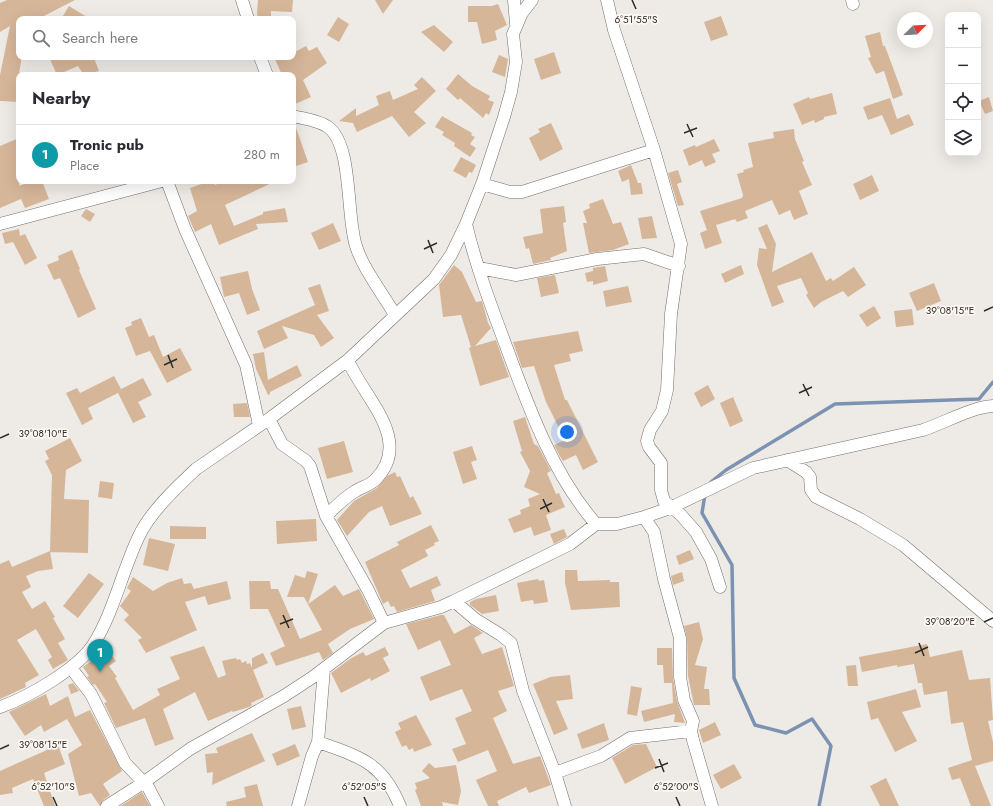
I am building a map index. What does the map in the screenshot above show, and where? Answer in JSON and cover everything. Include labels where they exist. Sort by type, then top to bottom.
[{"type":"street","points":[[242,0],[247,16]]},
{"type":"street","points":[[514,0],[516,24]]},
{"type":"street","points":[[0,708],[28,695],[71,668],[92,646],[106,621],[139,535],[150,518],[196,469],[264,422],[348,360],[434,279],[451,255],[466,224],[482,184],[511,92],[516,62],[513,34],[522,13],[532,0]]},
{"type":"street","points":[[607,0],[614,30],[654,150],[681,244],[671,314],[666,397],[662,411],[650,430],[647,441],[649,447],[661,463],[662,496],[670,508],[680,514],[696,532],[711,560],[720,587]]},
{"type":"street","points":[[261,60],[266,72]]},
{"type":"street","points":[[296,117],[323,124],[339,139],[343,151],[349,208],[356,250],[396,315]]},
{"type":"street","points":[[482,184],[510,192],[522,192],[654,150]]},
{"type":"street","points":[[0,224],[151,184]]},
{"type":"street","points":[[168,184],[185,229],[246,365],[264,422],[282,444],[306,461],[310,466],[326,516],[368,590],[384,623]]},
{"type":"street","points":[[466,224],[479,268],[526,400],[568,486],[596,524]]},
{"type":"street","points":[[479,268],[516,275],[597,259],[644,254],[679,266]]},
{"type":"street","points":[[326,516],[350,494],[376,479],[386,464],[390,446],[386,426],[381,414],[358,382],[348,360]]},
{"type":"street","points":[[106,806],[144,783],[190,748],[284,696],[324,669],[384,623],[441,607],[454,601],[570,544],[596,524],[617,524],[670,508],[753,468],[923,430],[944,423],[975,409],[993,406]]},
{"type":"street","points":[[787,460],[806,472],[810,477],[810,490],[816,497],[860,519],[902,545],[993,621]]},
{"type":"street","points":[[644,517],[654,532],[665,585],[680,638],[680,677],[684,700],[693,721],[691,731],[712,806]]},
{"type":"street","points":[[454,601],[475,619],[511,643],[523,690],[555,772],[565,806]]},
{"type":"street","points":[[71,668],[91,694],[125,763],[154,796],[158,806]]},
{"type":"street","points":[[298,806],[318,742],[324,669]]},
{"type":"street","points":[[555,772],[601,756],[630,738],[691,731]]},
{"type":"street","points":[[318,742],[364,759],[372,764],[391,786],[400,806]]},
{"type":"building","points":[[7,0],[75,0],[44,16],[16,16],[16,60],[21,60],[19,72],[16,72],[16,102],[0,101],[0,75],[10,26],[0,32],[0,3]]},
{"type":"building","points":[[258,0],[293,0],[292,12],[271,11],[271,16],[258,16]]},
{"type":"building","points":[[375,0],[393,0],[383,14]]},
{"type":"building","points":[[498,4],[507,25],[495,31],[497,40],[482,44],[477,22],[468,22],[468,6],[492,6]]},
{"type":"building","points":[[69,6],[85,16],[63,16]]},
{"type":"building","points":[[721,16],[728,35],[711,41],[704,22]]},
{"type":"building","points":[[338,17],[349,24],[339,42],[327,35]]},
{"type":"building","points":[[434,25],[453,42],[444,52],[421,32]]},
{"type":"building","points":[[880,32],[883,46],[885,46],[903,95],[893,99],[884,71],[876,74],[868,58],[871,57],[865,36]]},
{"type":"building","points":[[306,46],[309,51],[317,47],[327,63],[303,80],[311,97],[296,104],[296,72],[281,72],[275,60],[296,60],[296,51]]},
{"type":"building","points":[[554,52],[561,73],[541,80],[534,59]]},
{"type":"building","points":[[499,55],[508,59],[505,77],[492,72]]},
{"type":"building","points":[[50,60],[95,60],[99,71],[82,72],[78,66],[64,72],[56,72]]},
{"type":"building","points":[[458,74],[472,86],[490,96],[488,100],[494,102],[489,115],[486,113],[483,118],[460,98],[458,100],[446,89]]},
{"type":"building","points":[[422,77],[436,91],[414,112],[426,123],[409,137],[392,116],[357,132],[353,123],[339,121],[356,108],[356,116],[379,105],[376,96],[390,91],[393,100],[418,89],[414,85]]},
{"type":"building","points":[[832,93],[837,114],[824,117],[824,119],[815,123],[814,120],[802,125],[793,104],[809,97],[810,99]]},
{"type":"building","points":[[989,97],[993,111],[985,114],[981,105],[981,100]]},
{"type":"building","points":[[890,98],[897,119],[909,114],[914,125],[891,135],[882,115],[868,120],[863,107]]},
{"type":"building","points":[[442,116],[472,133],[471,135],[475,137],[470,144],[476,148],[470,157],[454,146],[455,143],[442,135],[444,132],[435,127]]},
{"type":"building","points":[[551,123],[563,149],[540,161],[529,138],[540,132],[538,129]]},
{"type":"building","points":[[296,128],[308,162],[296,166]]},
{"type":"building","points":[[794,129],[795,139],[804,161],[802,162],[812,185],[799,191],[808,214],[794,220],[790,210],[779,215],[772,200],[745,211],[748,218],[737,222],[735,219],[716,225],[722,243],[705,249],[700,233],[707,230],[700,211],[742,198],[743,195],[737,174],[744,172],[743,170],[753,167],[748,143],[774,138],[773,132]]},
{"type":"building","points":[[16,139],[16,184],[19,184],[19,186],[24,184],[43,184],[49,199],[25,208],[21,199],[0,208],[0,146]]},
{"type":"building","points":[[714,139],[720,151],[712,154],[716,162],[705,167],[702,160],[689,166],[683,150],[695,145],[696,147]]},
{"type":"building","points":[[461,157],[476,165],[472,173],[469,172],[466,178],[453,171]]},
{"type":"building","points":[[631,165],[638,183],[641,183],[643,194],[631,195],[629,179],[622,182],[618,171]]},
{"type":"building","points":[[678,170],[682,182],[677,184],[684,205],[678,206],[668,173]]},
{"type":"building","points":[[872,175],[879,191],[860,200],[853,184]]},
{"type":"building","points":[[201,184],[270,184],[225,205],[234,226],[263,214],[263,212],[285,208],[288,222],[256,224],[258,229],[219,245],[211,224],[195,232],[188,216],[197,211],[190,188]]},
{"type":"building","points":[[603,199],[613,224],[621,222],[629,244],[613,250],[589,253],[583,223],[587,223],[583,211],[590,208],[589,204]]},
{"type":"building","points":[[564,206],[566,222],[563,223],[567,251],[550,258],[551,260],[533,264],[529,248],[526,249],[523,237],[543,233],[540,209]]},
{"type":"building","points":[[86,209],[95,214],[90,222],[81,216]]},
{"type":"building","points":[[652,216],[657,238],[642,239],[638,218]]},
{"type":"building","points":[[333,223],[341,241],[319,250],[311,233]]},
{"type":"building","points":[[767,224],[776,244],[772,272],[812,252],[826,281],[831,278],[833,281],[854,267],[866,285],[848,297],[843,291],[821,302],[814,308],[806,295],[808,293],[801,278],[777,286],[784,302],[772,307],[757,265],[759,248],[767,249],[758,228]]},
{"type":"building","points":[[19,229],[20,236],[25,234],[37,258],[25,265],[13,242],[5,244],[2,233]]},
{"type":"building","points":[[72,250],[96,309],[78,318],[60,278],[54,280],[47,265],[59,260],[58,256]]},
{"type":"building","points":[[454,265],[462,272],[476,302],[482,301],[488,323],[491,328],[475,346],[496,340],[509,377],[480,386],[469,348],[471,347],[461,315],[443,317],[439,285]]},
{"type":"building","points":[[741,265],[744,274],[725,283],[721,274]]},
{"type":"building","points":[[605,266],[608,281],[593,285],[593,281],[587,282],[585,273],[593,271],[593,268]]},
{"type":"building","points":[[248,271],[252,289],[260,310],[247,315],[239,293],[224,297],[220,277]]},
{"type":"building","points":[[555,275],[559,293],[541,297],[537,278]]},
{"type":"building","points":[[934,283],[941,301],[917,311],[909,293]]},
{"type":"building","points":[[320,284],[329,311],[317,315],[334,338],[321,347],[314,335],[282,326],[288,338],[264,349],[257,331],[315,305],[308,288]]},
{"type":"building","points":[[628,286],[632,302],[606,307],[603,291]]},
{"type":"building","points":[[874,306],[881,318],[867,327],[859,315]]},
{"type":"building","points":[[912,309],[914,325],[896,327],[894,311]]},
{"type":"building","points":[[141,318],[149,337],[154,335],[163,357],[180,348],[192,370],[167,383],[150,351],[136,356],[125,328],[132,325],[131,322]]},
{"type":"building","points":[[578,331],[583,351],[569,354],[571,361],[554,365],[565,400],[567,400],[598,462],[583,470],[576,455],[563,461],[561,458],[554,445],[565,440],[546,402],[534,366],[522,368],[513,342]]},
{"type":"building","points":[[264,352],[268,380],[297,365],[302,376],[270,392],[268,395],[256,369],[253,354]]},
{"type":"building","points":[[114,376],[121,389],[143,378],[152,395],[138,402],[146,417],[133,423],[118,393],[88,408],[93,419],[82,425],[66,393],[77,388],[80,393]]},
{"type":"building","points":[[708,385],[715,399],[701,407],[694,393]]},
{"type":"building","points":[[733,397],[743,421],[730,427],[720,403]]},
{"type":"building","points":[[247,403],[250,417],[234,417],[233,404]]},
{"type":"building","points":[[525,417],[534,444],[538,446],[551,471],[547,473],[556,494],[559,493],[565,507],[546,515],[551,530],[534,536],[531,527],[514,533],[508,519],[521,514],[520,510],[530,506],[528,499],[540,494],[524,487],[530,471],[520,452],[522,451],[513,421]]},
{"type":"building","points":[[70,438],[82,461],[66,470],[64,499],[89,500],[88,553],[50,552],[52,475],[45,461],[49,459],[45,451]]},
{"type":"building","points":[[344,441],[353,472],[327,479],[318,448]]},
{"type":"building","points":[[472,446],[477,460],[471,462],[477,479],[463,484],[453,452]]},
{"type":"building","points":[[395,472],[397,477],[400,476],[410,498],[413,496],[422,514],[390,526],[382,506],[369,512],[347,536],[337,520],[354,501],[377,488],[387,476]]},
{"type":"building","points":[[100,481],[114,483],[112,499],[98,497]]},
{"type":"building","points":[[316,519],[317,541],[277,544],[276,521]]},
{"type":"building","points":[[431,525],[439,541],[434,543],[435,545],[425,550],[428,556],[401,570],[410,588],[437,576],[441,585],[431,590],[435,601],[397,612],[394,606],[391,607],[388,601],[383,604],[365,562],[399,545],[397,542]]},
{"type":"building","points":[[170,526],[206,527],[206,539],[170,539]]},
{"type":"building","points":[[564,529],[567,537],[554,544],[550,534]]},
{"type":"building","points":[[149,538],[175,544],[168,571],[143,565]]},
{"type":"building","points":[[690,550],[694,559],[679,565],[676,556]]},
{"type":"building","points":[[50,551],[53,569],[38,571],[26,576],[31,587],[22,592],[32,609],[45,601],[55,617],[53,618],[65,639],[58,643],[68,660],[53,669],[48,660],[52,657],[36,629],[17,640],[39,675],[25,683],[26,687],[0,699],[0,564],[9,560],[12,567]]},
{"type":"building","points":[[565,570],[577,570],[578,581],[610,580],[610,582],[619,582],[620,607],[571,610],[565,583]]},
{"type":"building","points":[[307,571],[318,574],[308,604],[335,585],[343,596],[359,589],[374,619],[350,629],[328,644],[333,653],[323,660],[319,652],[276,666],[270,653],[285,646],[268,609],[250,609],[249,581],[270,581],[271,589],[278,589],[300,639],[322,630],[304,597],[287,597],[295,575],[305,578]]},
{"type":"building","points":[[682,572],[684,581],[673,585],[671,576]]},
{"type":"building","points":[[89,573],[104,584],[78,618],[63,606]]},
{"type":"building","points":[[133,577],[153,591],[167,583],[182,578],[184,584],[191,583],[194,589],[227,581],[231,599],[208,605],[205,596],[185,602],[197,630],[146,653],[138,640],[142,638],[124,620],[129,615],[120,606],[131,591],[127,588]]},
{"type":"building","points":[[538,579],[539,581],[544,580],[548,602],[534,604],[533,600],[521,602],[517,583]]},
{"type":"building","points":[[496,595],[499,611],[482,614],[470,605],[470,602],[476,599]]},
{"type":"building","points":[[444,615],[454,634],[471,625],[483,633],[474,638],[482,654],[502,647],[514,686],[498,691],[507,711],[493,718],[513,764],[540,756],[551,785],[529,793],[526,787],[497,801],[499,806],[488,806],[476,780],[497,771],[488,750],[458,762],[452,749],[466,744],[455,718],[472,711],[462,689],[430,701],[420,677],[451,665],[440,640],[418,650],[406,624]]},
{"type":"building","points":[[699,622],[703,639],[695,665],[707,667],[704,689],[709,689],[710,705],[694,705],[688,676],[687,638],[684,626]]},
{"type":"building","points":[[927,644],[930,657],[962,650],[969,680],[990,678],[993,720],[988,721],[993,742],[993,761],[975,766],[991,806],[971,806],[960,778],[952,780],[948,768],[972,760],[963,722],[951,724],[947,691],[924,695],[922,683],[918,683],[914,664],[897,667],[897,665],[862,672],[859,657]]},
{"type":"building","points":[[105,646],[116,661],[109,666],[117,677],[115,678],[133,710],[160,695],[157,689],[180,679],[170,657],[204,646],[218,678],[226,675],[222,661],[236,658],[237,660],[240,659],[242,663],[246,661],[247,664],[250,663],[252,668],[252,658],[263,653],[268,663],[253,670],[264,697],[251,703],[252,705],[249,707],[233,712],[232,711],[208,721],[195,692],[163,709],[174,739],[155,746],[145,718],[116,728],[104,703],[107,702],[95,684],[93,685],[87,677],[89,676],[83,667],[99,655],[97,652]]},
{"type":"building","points":[[385,647],[389,655],[383,658],[390,671],[371,681],[370,678],[341,693],[331,673],[350,659],[363,652],[366,656]]},
{"type":"building","points":[[657,648],[672,648],[673,678],[677,701],[685,723],[674,722],[675,714],[644,722],[641,711],[673,703],[672,683],[664,683],[663,665],[657,665]]},
{"type":"building","points":[[856,665],[858,686],[848,686],[846,666]]},
{"type":"building","points":[[570,675],[573,699],[556,701],[568,729],[554,735],[533,684],[550,677]]},
{"type":"building","points":[[73,683],[79,691],[71,694],[68,685]]},
{"type":"building","points":[[631,686],[642,688],[637,716],[627,714]]},
{"type":"building","points":[[916,689],[921,707],[902,712],[917,741],[895,752],[878,718],[871,720],[867,702]]},
{"type":"building","points":[[46,694],[50,706],[68,696],[75,717],[90,710],[122,771],[103,784],[110,795],[103,800],[100,806],[91,793],[79,796],[68,754],[82,745],[67,719],[44,732],[41,725],[25,736],[9,712]]},
{"type":"building","points":[[301,706],[306,727],[292,730],[287,709]]},
{"type":"building","points":[[416,715],[432,745],[414,752],[413,748],[409,750],[406,745],[402,747],[395,732],[401,729],[398,723]]},
{"type":"building","points":[[715,722],[721,735],[703,743],[699,730]]},
{"type":"building","points":[[604,723],[609,740],[582,749],[577,734]]},
{"type":"building","points":[[252,733],[265,761],[212,785],[213,772],[207,773],[205,754],[218,753],[216,748]]},
{"type":"building","points":[[295,744],[300,756],[277,766],[272,754]]},
{"type":"building","points":[[646,744],[657,767],[625,784],[612,758],[633,745]]},
{"type":"building","points":[[58,745],[65,764],[44,773],[55,806],[44,806],[33,779],[12,788],[13,793],[0,795],[0,771]]},
{"type":"building","points":[[429,763],[435,768],[456,765],[461,791],[458,805],[442,802],[443,806],[421,806],[415,790],[417,789],[415,783],[430,778],[422,771]]},
{"type":"building","points":[[734,764],[742,778],[721,789],[713,775]]},
{"type":"building","points":[[886,778],[899,806],[880,806],[870,786]]},
{"type":"building","points":[[257,784],[263,806],[227,806],[226,802],[246,797],[244,787]]},
{"type":"building","points":[[142,792],[150,806],[121,806]]},
{"type":"waterway","points":[[711,482],[726,470],[835,404],[979,399],[993,382]]},
{"type":"waterway","points":[[705,494],[702,513],[732,565],[734,678],[755,725],[786,733],[812,719],[831,746],[819,806]]},
{"type":"place","name":"Tronic pub","points":[[100,672]]}]
